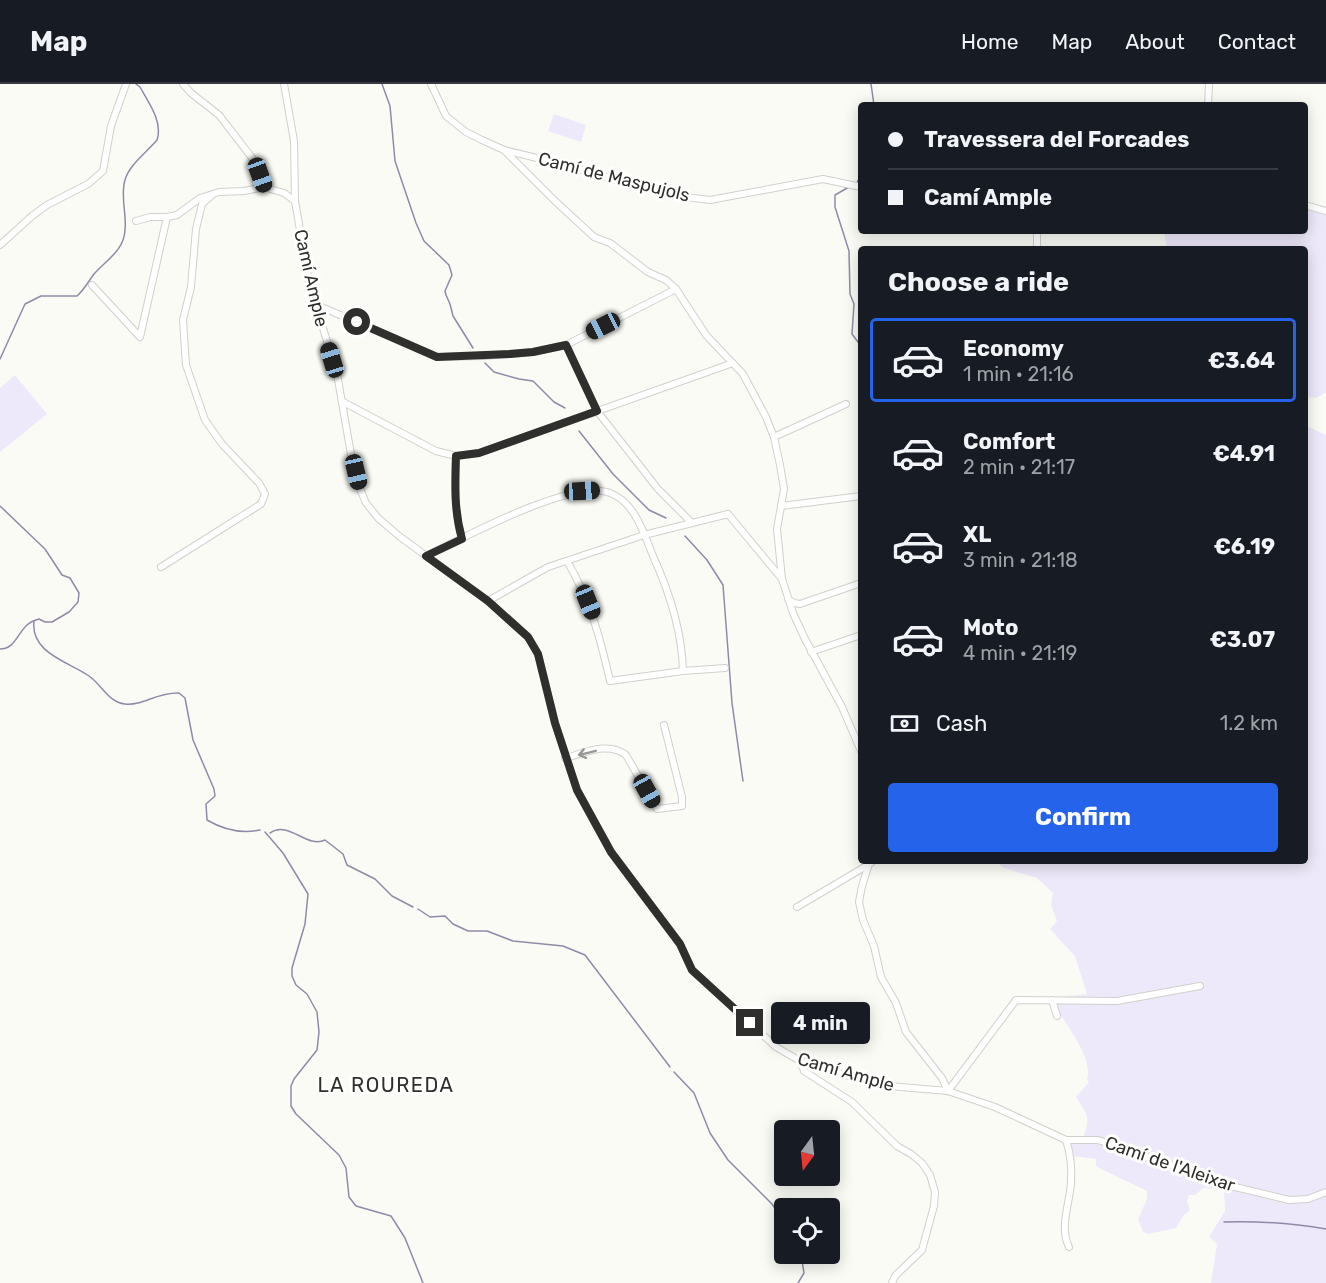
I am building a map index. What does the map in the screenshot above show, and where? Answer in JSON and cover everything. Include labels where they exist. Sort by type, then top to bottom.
[{"type":"street","points":[[0,245],[47,205],[88,184],[103,171],[111,126],[126,84]]},
{"type":"street","points":[[183,84],[219,116],[256,163],[264,187]]},
{"type":"street","name":"Camí Ample","points":[[284,84],[294,141],[295,201],[309,282],[337,374],[352,460],[358,484],[366,502],[378,518],[488,601],[522,630],[538,654],[577,790],[611,852],[680,944],[692,970],[776,1047],[800,1061],[877,1085],[948,1091]]},
{"type":"street","name":"Camí de Maspujols","points":[[431,84],[446,116],[466,132],[504,150],[669,195],[710,200],[823,179],[858,186]]},
{"type":"street","points":[[1208,102],[1209,84]]},
{"type":"street","points":[[504,150],[594,237],[610,243],[648,272],[666,280],[676,289],[706,335],[748,382],[774,437],[784,489],[777,529],[782,579],[788,599],[858,744]]},
{"type":"street","points":[[136,221],[150,217],[177,215],[200,198],[219,192],[264,187],[284,193],[295,201]]},
{"type":"street","points":[[161,567],[261,504],[265,494],[259,483],[222,444],[205,420],[186,364],[183,320],[190,287],[196,229],[202,204],[212,195]]},
{"type":"street","points":[[1308,206],[1326,211]]},
{"type":"street","points":[[92,285],[140,337],[167,217]]},
{"type":"street","points":[[317,305],[437,357],[522,353],[566,345],[676,289]]},
{"type":"street","points":[[566,345],[597,411],[658,489],[691,522]]},
{"type":"street","points":[[343,402],[436,451],[456,456],[479,453],[733,363]]},
{"type":"street","points":[[774,437],[846,404]]},
{"type":"street","points":[[456,456],[454,497],[456,520],[462,539]]},
{"type":"street","points":[[426,556],[539,503],[582,491],[610,492],[624,501],[633,512],[659,569],[675,616],[683,671]]},
{"type":"street","points":[[781,506],[858,496]]},
{"type":"street","points":[[488,601],[548,567],[644,535],[728,514],[782,579]]},
{"type":"street","points":[[567,561],[582,587],[594,616],[610,681],[725,668]]},
{"type":"street","points":[[788,599],[800,604],[858,584]]},
{"type":"street","points":[[812,652],[858,636]]},
{"type":"street","points":[[566,758],[608,747],[619,749],[626,755],[657,809],[682,806],[682,797],[664,725]]},
{"type":"street","points":[[797,907],[869,864]]},
{"type":"street","points":[[871,864],[862,886],[859,902],[882,977],[896,1003],[906,1032],[942,1078],[948,1091],[1016,1000],[1117,1001],[1200,986]]},
{"type":"street","points":[[1052,1000],[1057,1016]]},
{"type":"street","points":[[800,1061],[804,1071],[852,1102],[897,1146],[922,1163],[930,1175],[935,1192],[934,1206],[922,1250],[895,1276],[892,1283]]},
{"type":"street","name":"Camí de l'Aleixar","points":[[948,1091],[995,1107],[1066,1140],[1098,1140],[1171,1165],[1202,1179],[1289,1200],[1308,1199],[1326,1192]]},
{"type":"street","points":[[1066,1140],[1071,1156],[1071,1183],[1064,1236],[1066,1247]]},
{"type":"shaded area","points":[[554,114],[586,125],[581,142],[548,131]]},
{"type":"shaded area","points":[[1308,209],[1326,214],[1326,392],[1317,398],[1308,397],[1308,246],[1166,246],[1164,234],[1308,234]]},
{"type":"shaded area","points":[[15,375],[47,414],[0,452],[0,388]]},
{"type":"shaded area","points":[[1308,426],[1326,435],[1326,1283],[1211,1283],[1217,1244],[1209,1237],[1225,1211],[1224,1190],[1203,1188],[1195,1195],[1189,1195],[1187,1201],[1190,1210],[1183,1216],[1176,1228],[1148,1234],[1143,1232],[1138,1219],[1147,1199],[1147,1191],[1099,1168],[1096,1166],[1096,1159],[1072,1156],[1069,1145],[1082,1141],[1087,1122],[1086,1114],[1076,1097],[1089,1082],[1087,1080],[1088,1070],[1081,1049],[1051,998],[1087,994],[1075,956],[1050,929],[1057,921],[1051,905],[1053,893],[1037,878],[1004,868],[999,864],[1308,864]]},
{"type":"waterway","points":[[0,359],[25,304],[41,296],[77,296],[121,244],[125,224],[123,192],[125,180],[134,164],[157,140],[158,133],[154,113],[140,87],[136,84]]},
{"type":"waterway","points":[[382,84],[390,106],[395,161],[416,223],[424,241],[449,265],[452,275],[445,291],[446,295],[453,316],[473,348]]},
{"type":"waterway","points":[[871,84],[874,102]]},
{"type":"waterway","points":[[856,184],[858,180]]},
{"type":"waterway","points":[[849,187],[835,195],[835,207],[849,251],[850,294],[854,304],[852,334],[858,342]]},
{"type":"waterway","points":[[485,363],[494,372],[533,381],[554,402],[565,408]]},
{"type":"waterway","points":[[579,431],[613,474],[649,510],[666,518]]},
{"type":"waterway","points":[[0,506],[45,549],[62,575],[70,578],[79,593],[78,602],[69,612],[52,622],[39,619],[32,622],[9,647],[0,649]]},
{"type":"waterway","points":[[685,536],[707,560],[723,585],[732,703],[743,781]]},
{"type":"waterway","points":[[34,621],[34,632],[44,649],[89,676],[119,703],[138,703],[171,693],[179,693],[185,698],[193,740],[214,789],[215,796],[206,804],[207,820],[233,830],[246,832],[260,830]]},
{"type":"waterway","points":[[270,833],[284,830],[311,841],[325,840],[343,854],[347,865],[375,879],[392,896],[413,907]]},
{"type":"waterway","points":[[265,832],[283,853],[308,894],[305,924],[292,968],[292,976],[296,985],[307,994],[317,1012],[319,1032],[317,1050],[291,1086],[291,1106],[296,1114],[339,1155],[346,1168],[349,1197],[356,1206],[391,1216],[405,1238],[423,1283]]},
{"type":"waterway","points":[[418,909],[430,917],[445,916],[453,924],[468,931],[487,931],[513,941],[563,946],[585,955],[670,1067]]},
{"type":"waterway","points":[[674,1072],[694,1093],[710,1133],[728,1160],[774,1207]]},
{"type":"waterway","points":[[1224,1222],[1275,1223],[1326,1229]]},
{"type":"waterway","points":[[798,1283],[804,1273],[803,1264]]},
{"type":"district","name":"LA ROUREDA","points":[[386,1085]]},
{"type":"route","points":[[357,322],[437,357],[533,352],[566,345],[597,411],[479,453],[456,456],[454,497],[456,520],[462,539],[426,556],[488,601],[528,637],[538,654],[555,723],[577,790],[611,852],[680,944],[692,970],[750,1023]]}]
